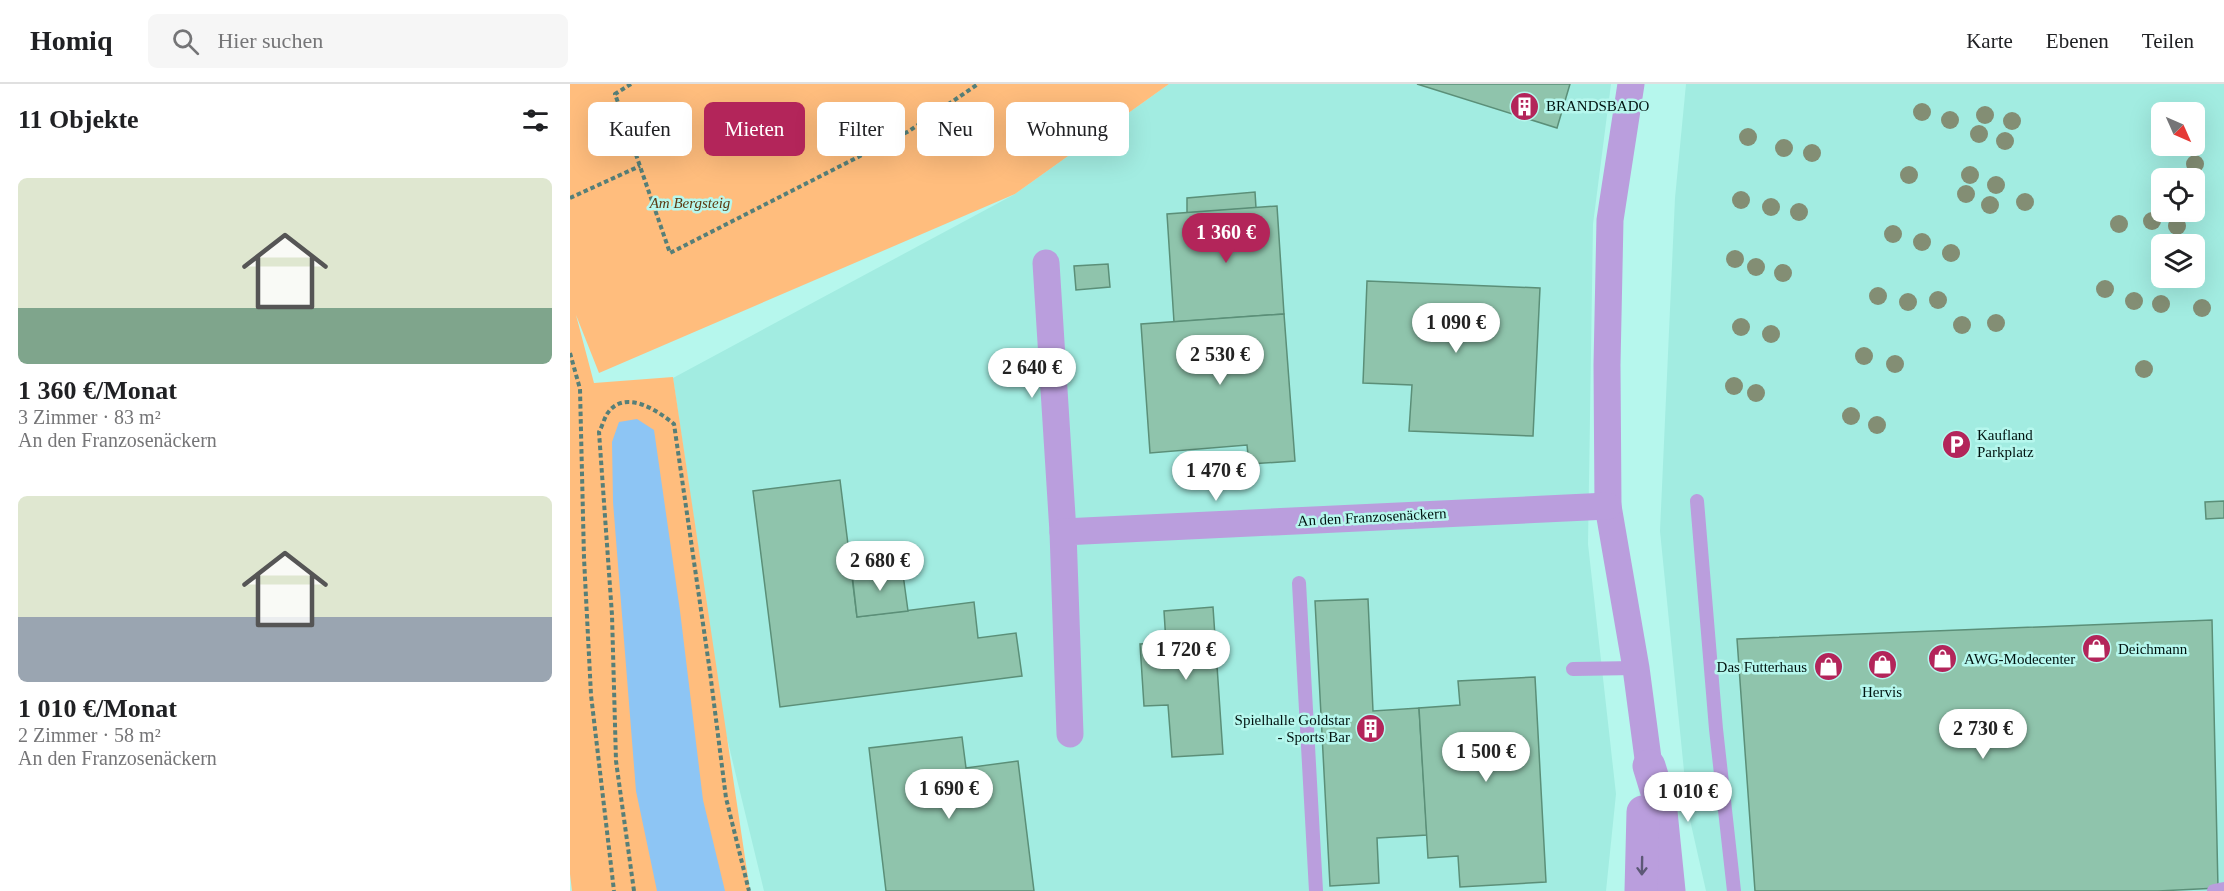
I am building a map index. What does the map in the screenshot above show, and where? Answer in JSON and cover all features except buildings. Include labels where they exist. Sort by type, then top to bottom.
[{"type":"street","points":[[1631,84],[1610,220],[1607,365],[1608,506],[1636,668],[1649,766],[1660,802],[1669,891]]},
{"type":"street","points":[[1046,263],[1063,532],[1070,734]]},
{"type":"street","name":"An den Franzosenäckern","points":[[1063,532],[1608,506]]},
{"type":"street","points":[[1641,891],[1643,807],[1649,766]]},
{"type":"lane","points":[[1697,501],[1716,729],[1734,891]]},
{"type":"lane","points":[[1299,583],[1316,891]]},
{"type":"lane","points":[[1573,669],[1636,668]]},
{"type":"lane","points":[[2214,891],[2224,889]]},
{"type":"path","points":[[631,84],[615,94],[670,253],[909,130],[978,84]]},
{"type":"path","points":[[570,198],[640,166]]},
{"type":"path","points":[[570,353],[580,389],[584,558],[591,695],[614,891]]},
{"type":"path","points":[[634,891],[616,761],[612,615],[600,432],[607,413],[620,404],[639,403],[659,412],[674,424],[726,798],[749,891]]},
{"type":"shaded area","points":[[1169,84],[1611,84],[1593,224],[1588,544],[1616,794],[1606,891],[764,891],[725,730],[673,378],[1015,194],[1068,156],[1129,156],[1129,113]]},
{"type":"shaded area","name":"Kaufland Parkplatz","points":[[1686,84],[2224,84],[2224,891],[1706,891],[1688,811],[1660,531],[1675,198]]},
{"type":"green space","name":"Am Bergsteig","points":[[570,84],[1169,84],[1129,113],[1129,102],[1006,102],[1006,156],[1068,156],[1015,194],[599,373],[576,315],[594,383],[673,377],[750,891],[572,891],[570,874]]},
{"type":"water","points":[[637,419],[654,430],[680,611],[703,800],[725,891],[657,891],[636,791],[613,502],[612,442],[619,422]]},
{"type":"place","name":"BRANDSBADO","points":[[1525,106]]},
{"type":"place","name":"Kaufland Parkplatz","points":[[1956,444]]},
{"type":"place","name":"Deichmann","points":[[2097,649]]},
{"type":"place","name":"AWG-Modecenter","points":[[1943,659]]},
{"type":"place","name":"Hervis","points":[[1882,665]]},
{"type":"place","name":"Das Futterhaus","points":[[1828,667]]},
{"type":"place","name":"Spielhalle Goldstar - Sports Bar","points":[[1371,729]]}]
